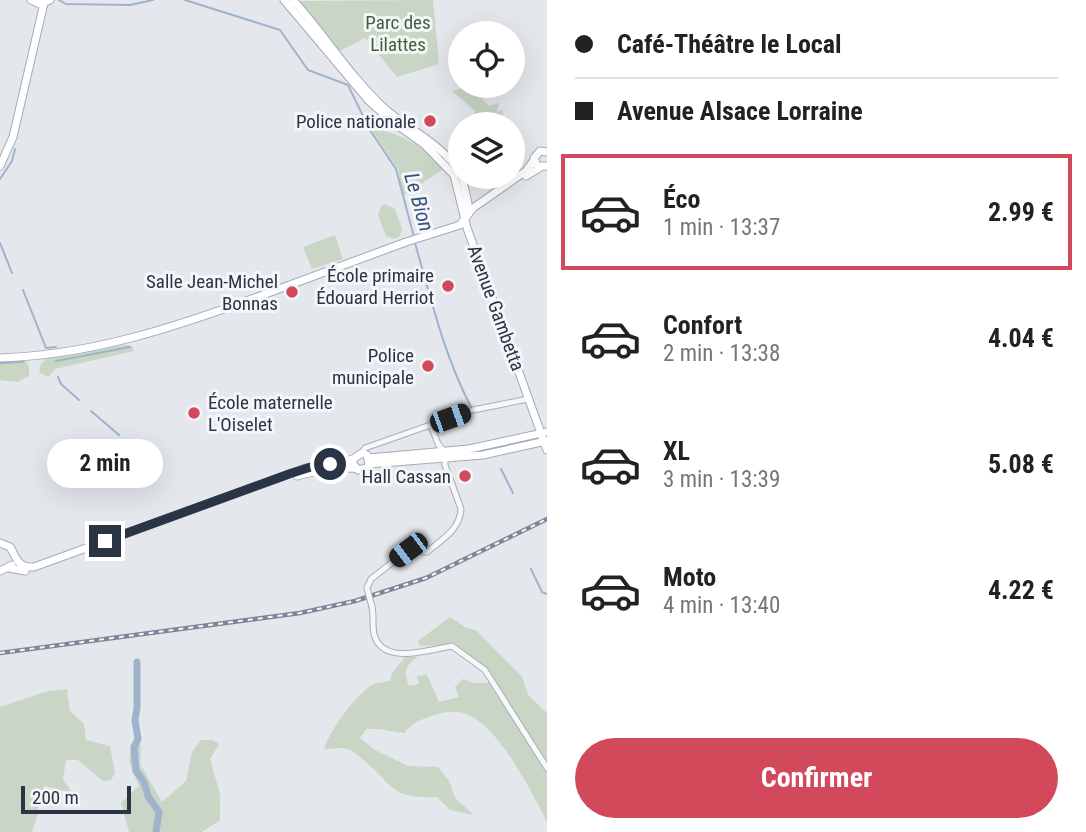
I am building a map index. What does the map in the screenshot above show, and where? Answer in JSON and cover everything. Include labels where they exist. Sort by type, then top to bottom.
[{"type":"main road","points":[[284,0],[369,101],[449,167],[457,183],[461,207],[466,217]]},
{"type":"main road","points":[[293,0],[366,89],[385,108],[448,157]]},
{"type":"main road","points":[[0,166],[13,136],[38,36],[40,17],[47,2],[31,1]]},
{"type":"main road","points":[[31,1],[37,6],[40,17]]},
{"type":"main road","points":[[466,217],[526,170],[536,153],[546,149]]},
{"type":"main road","points":[[534,160],[536,164],[544,166]]},
{"type":"main road","points":[[0,358],[50,355],[137,338],[180,325],[466,217],[529,173],[544,166]]},
{"type":"main road","points":[[466,189],[468,203],[466,217]]},
{"type":"main road","points":[[467,189],[476,197],[487,198]]},
{"type":"main road","name":"Avenue Gambetta","points":[[466,217],[467,228],[528,399],[545,437],[547,450]]},
{"type":"main road","points":[[0,571],[9,568],[38,570],[288,479],[367,458],[495,453],[545,437]]},
{"type":"main road","points":[[0,543],[10,547],[14,557],[23,566],[34,568],[289,474],[325,464],[354,463],[363,470],[367,458]]},
{"type":"main road","points":[[9,568],[14,557]]},
{"type":"street","points":[[367,458],[373,446],[473,410],[528,399]]},
{"type":"street","points":[[432,425],[461,509],[455,529],[426,552],[408,550],[371,579],[367,588],[374,633],[379,646],[388,652],[398,654],[452,646],[485,670],[547,768]]},
{"type":"green space","name":"Parc des Lilattes","points":[[433,0],[439,64],[397,77],[365,38],[340,51],[297,1]]},
{"type":"green space","points":[[460,98],[481,98],[489,106],[499,103],[497,112],[475,111]]},
{"type":"green space","points":[[371,129],[411,142],[430,155],[442,170],[403,196],[398,169]]},
{"type":"green space","points":[[385,204],[395,209],[402,229],[400,236],[395,239],[386,236],[378,215]]},
{"type":"green space","points":[[335,235],[343,259],[312,269],[303,247]]},
{"type":"green space","points":[[132,346],[134,351],[55,369],[48,377],[39,372],[41,364],[47,358]]},
{"type":"green space","points":[[25,361],[29,366],[29,376],[17,382],[0,380],[0,362]]},
{"type":"green space","points":[[450,617],[477,631],[522,677],[529,696],[547,713],[547,822],[523,777],[501,744],[476,719],[463,713],[447,712],[431,716],[413,724],[405,733],[366,729],[360,738],[375,750],[408,766],[438,767],[449,781],[455,798],[474,815],[450,810],[437,797],[421,797],[400,792],[349,750],[324,749],[344,713],[367,688],[390,681],[392,673],[406,656],[418,657],[406,669],[409,686],[419,684],[417,676],[427,675],[439,702],[459,697],[455,687],[463,679],[473,683],[488,683],[491,674],[465,652],[449,645],[420,646],[418,641]]},
{"type":"green space","points":[[67,689],[70,711],[84,724],[86,740],[110,746],[115,773],[111,780],[103,781],[78,760],[66,760],[63,779],[72,793],[45,786],[38,794],[38,813],[32,832],[0,832],[0,707],[48,691]]},
{"type":"green space","points":[[201,740],[213,740],[219,744],[210,759],[220,794],[220,820],[202,832],[129,832],[121,803],[139,786],[129,761],[131,744],[141,745],[140,764],[162,802],[186,781],[192,752]]},
{"type":"waterway","name":"Le Bion","points":[[59,0],[66,4],[130,5],[153,0]]},
{"type":"waterway","name":"Le Bion","points":[[185,0],[280,30],[308,70],[348,85],[365,120]]},
{"type":"waterway","name":"Le Bion","points":[[370,130],[396,169],[414,237]]},
{"type":"waterway","points":[[0,179],[12,161],[15,149]]},
{"type":"waterway","points":[[0,243],[12,273]]},
{"type":"waterway","name":"Le Bion","points":[[415,243],[446,347],[471,407]]},
{"type":"waterway","points":[[23,290],[46,348],[56,347]]},
{"type":"waterway","points":[[56,361],[130,347]]},
{"type":"waterway","points":[[0,363],[23,362]]},
{"type":"waterway","points":[[58,377],[61,384],[79,400]]},
{"type":"waterway","points":[[91,411],[119,435]]},
{"type":"waterway","name":"Le Bion","points":[[501,469],[513,493]]},
{"type":"waterway","name":"Le Bion","points":[[531,569],[542,592],[547,594]]},
{"type":"waterway","points":[[137,662],[135,720],[138,739],[134,747],[136,771],[159,812],[156,832]]},
{"type":"railway","points":[[0,653],[300,613],[355,601],[426,578],[547,519]]},
{"type":"place","name":"Police nationale","points":[[430,121]]},
{"type":"place","name":"École primaire Édouard Herriot","points":[[448,286]]},
{"type":"place","name":"Salle Jean-Michel Bonnas","points":[[292,292]]},
{"type":"place","name":"Police municipale","points":[[428,366]]},
{"type":"place","name":"École maternelle L'Oiselet","points":[[194,413]]},
{"type":"place","name":"Hall Cassan","points":[[465,476]]},
{"type":"route","points":[[105,541],[289,474],[317,465],[330,464]]}]
